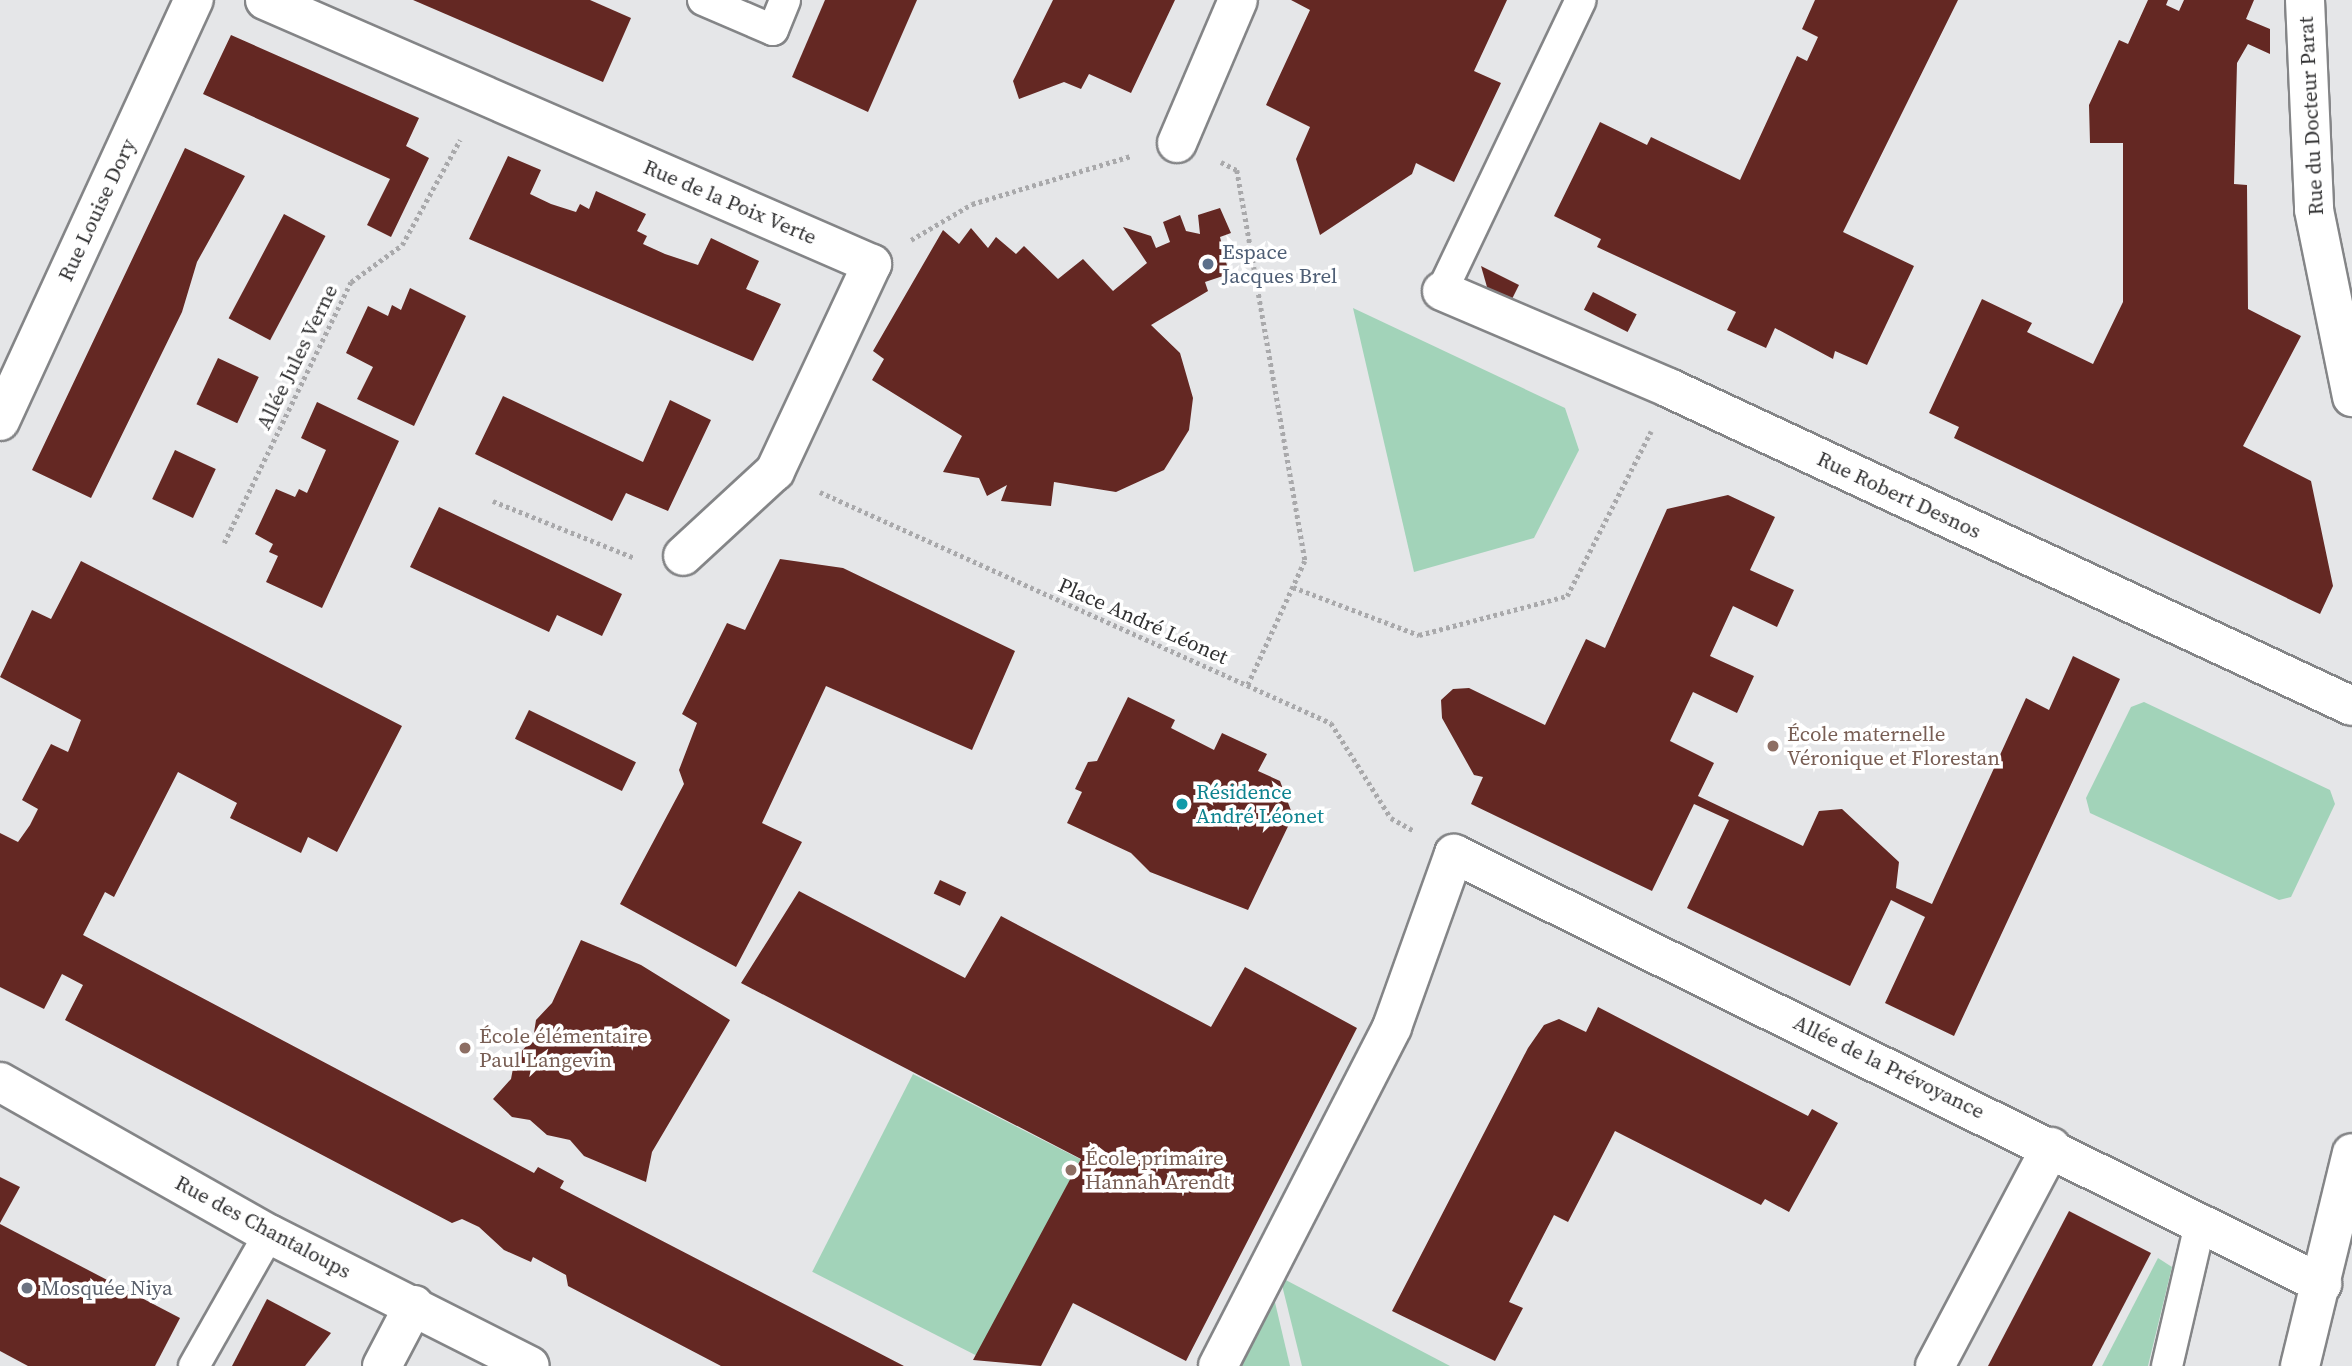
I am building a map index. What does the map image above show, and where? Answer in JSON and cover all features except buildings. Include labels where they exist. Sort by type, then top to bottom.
[{"type":"street","name":"Rue Louise Dory","points":[[0,421],[194,0]]},
{"type":"street","name":"Rue de la Poix Verte","points":[[265,0],[872,264]]},
{"type":"street","points":[[1177,142],[1238,0]]},
{"type":"street","name":"Rue du Docteur Parat","points":[[2305,0],[2314,211],[2352,397]]},
{"type":"street","points":[[683,556],[775,471],[872,264]]},
{"type":"street","name":"Rue Robert Desnos","points":[[1443,292],[1669,388],[2352,706]]},
{"type":"street","points":[[1218,1366],[1392,1027],[1454,854]]},
{"type":"street","name":"Allée de la Prévoyance","points":[[1454,854],[2201,1220],[2322,1284]]},
{"type":"street","name":"Rue des Chantaloups","points":[[0,1082],[269,1234],[530,1366]]},
{"type":"street","points":[[1935,1366],[2052,1147]]},
{"type":"street","points":[[2300,1366],[2352,1153]]},
{"type":"street","points":[[382,1366],[414,1305]]},
{"type":"lane","points":[[703,0],[773,30],[785,0]]},
{"type":"lane","points":[[1443,292],[1581,0]]},
{"type":"lane","points":[[2167,1366],[2201,1220]]},
{"type":"lane","points":[[194,1366],[269,1234]]},
{"type":"path","name":"Allée Jules Verne","points":[[224,543],[351,282],[402,245],[485,96]]},
{"type":"path","points":[[872,264],[972,204],[1177,142],[1237,170],[1305,562],[1248,685]]},
{"type":"path","points":[[1293,587],[1419,635],[1567,596],[1627,487],[1669,388]]},
{"type":"path","name":"Place André Léonet","points":[[775,471],[1331,723],[1391,818],[1454,854]]},
{"type":"path","points":[[493,501],[646,562],[683,556]]},
{"type":"green space","points":[[1353,308],[1565,408],[1579,450],[1534,538],[1414,572]]},
{"type":"green space","points":[[2144,702],[2330,790],[2335,804],[2291,897],[2279,900],[2090,813],[2086,798],[2131,707]]},
{"type":"green space","points":[[913,1074],[1081,1159],[980,1357],[812,1272]]},
{"type":"green space","points":[[2158,1258],[2172,1267],[2148,1366],[2102,1366]]},
{"type":"green space","points":[[1280,1277],[1450,1366],[1302,1366]]},
{"type":"green space","points":[[1273,1294],[1290,1366],[1235,1366]]},
{"type":"place","name":"Espace Jacques Brel","points":[[1208,264]]},
{"type":"place","name":"École maternelle Véronique et Florestan","points":[[1773,746]]},
{"type":"place","name":"Résidence André Léonet","points":[[1182,804]]},
{"type":"place","name":"École élémentaire Paul Langevin","points":[[465,1048]]},
{"type":"place","name":"École primaire Hannah Arendt","points":[[1071,1170]]},
{"type":"place","name":"Mosquée Niya","points":[[27,1288]]}]
